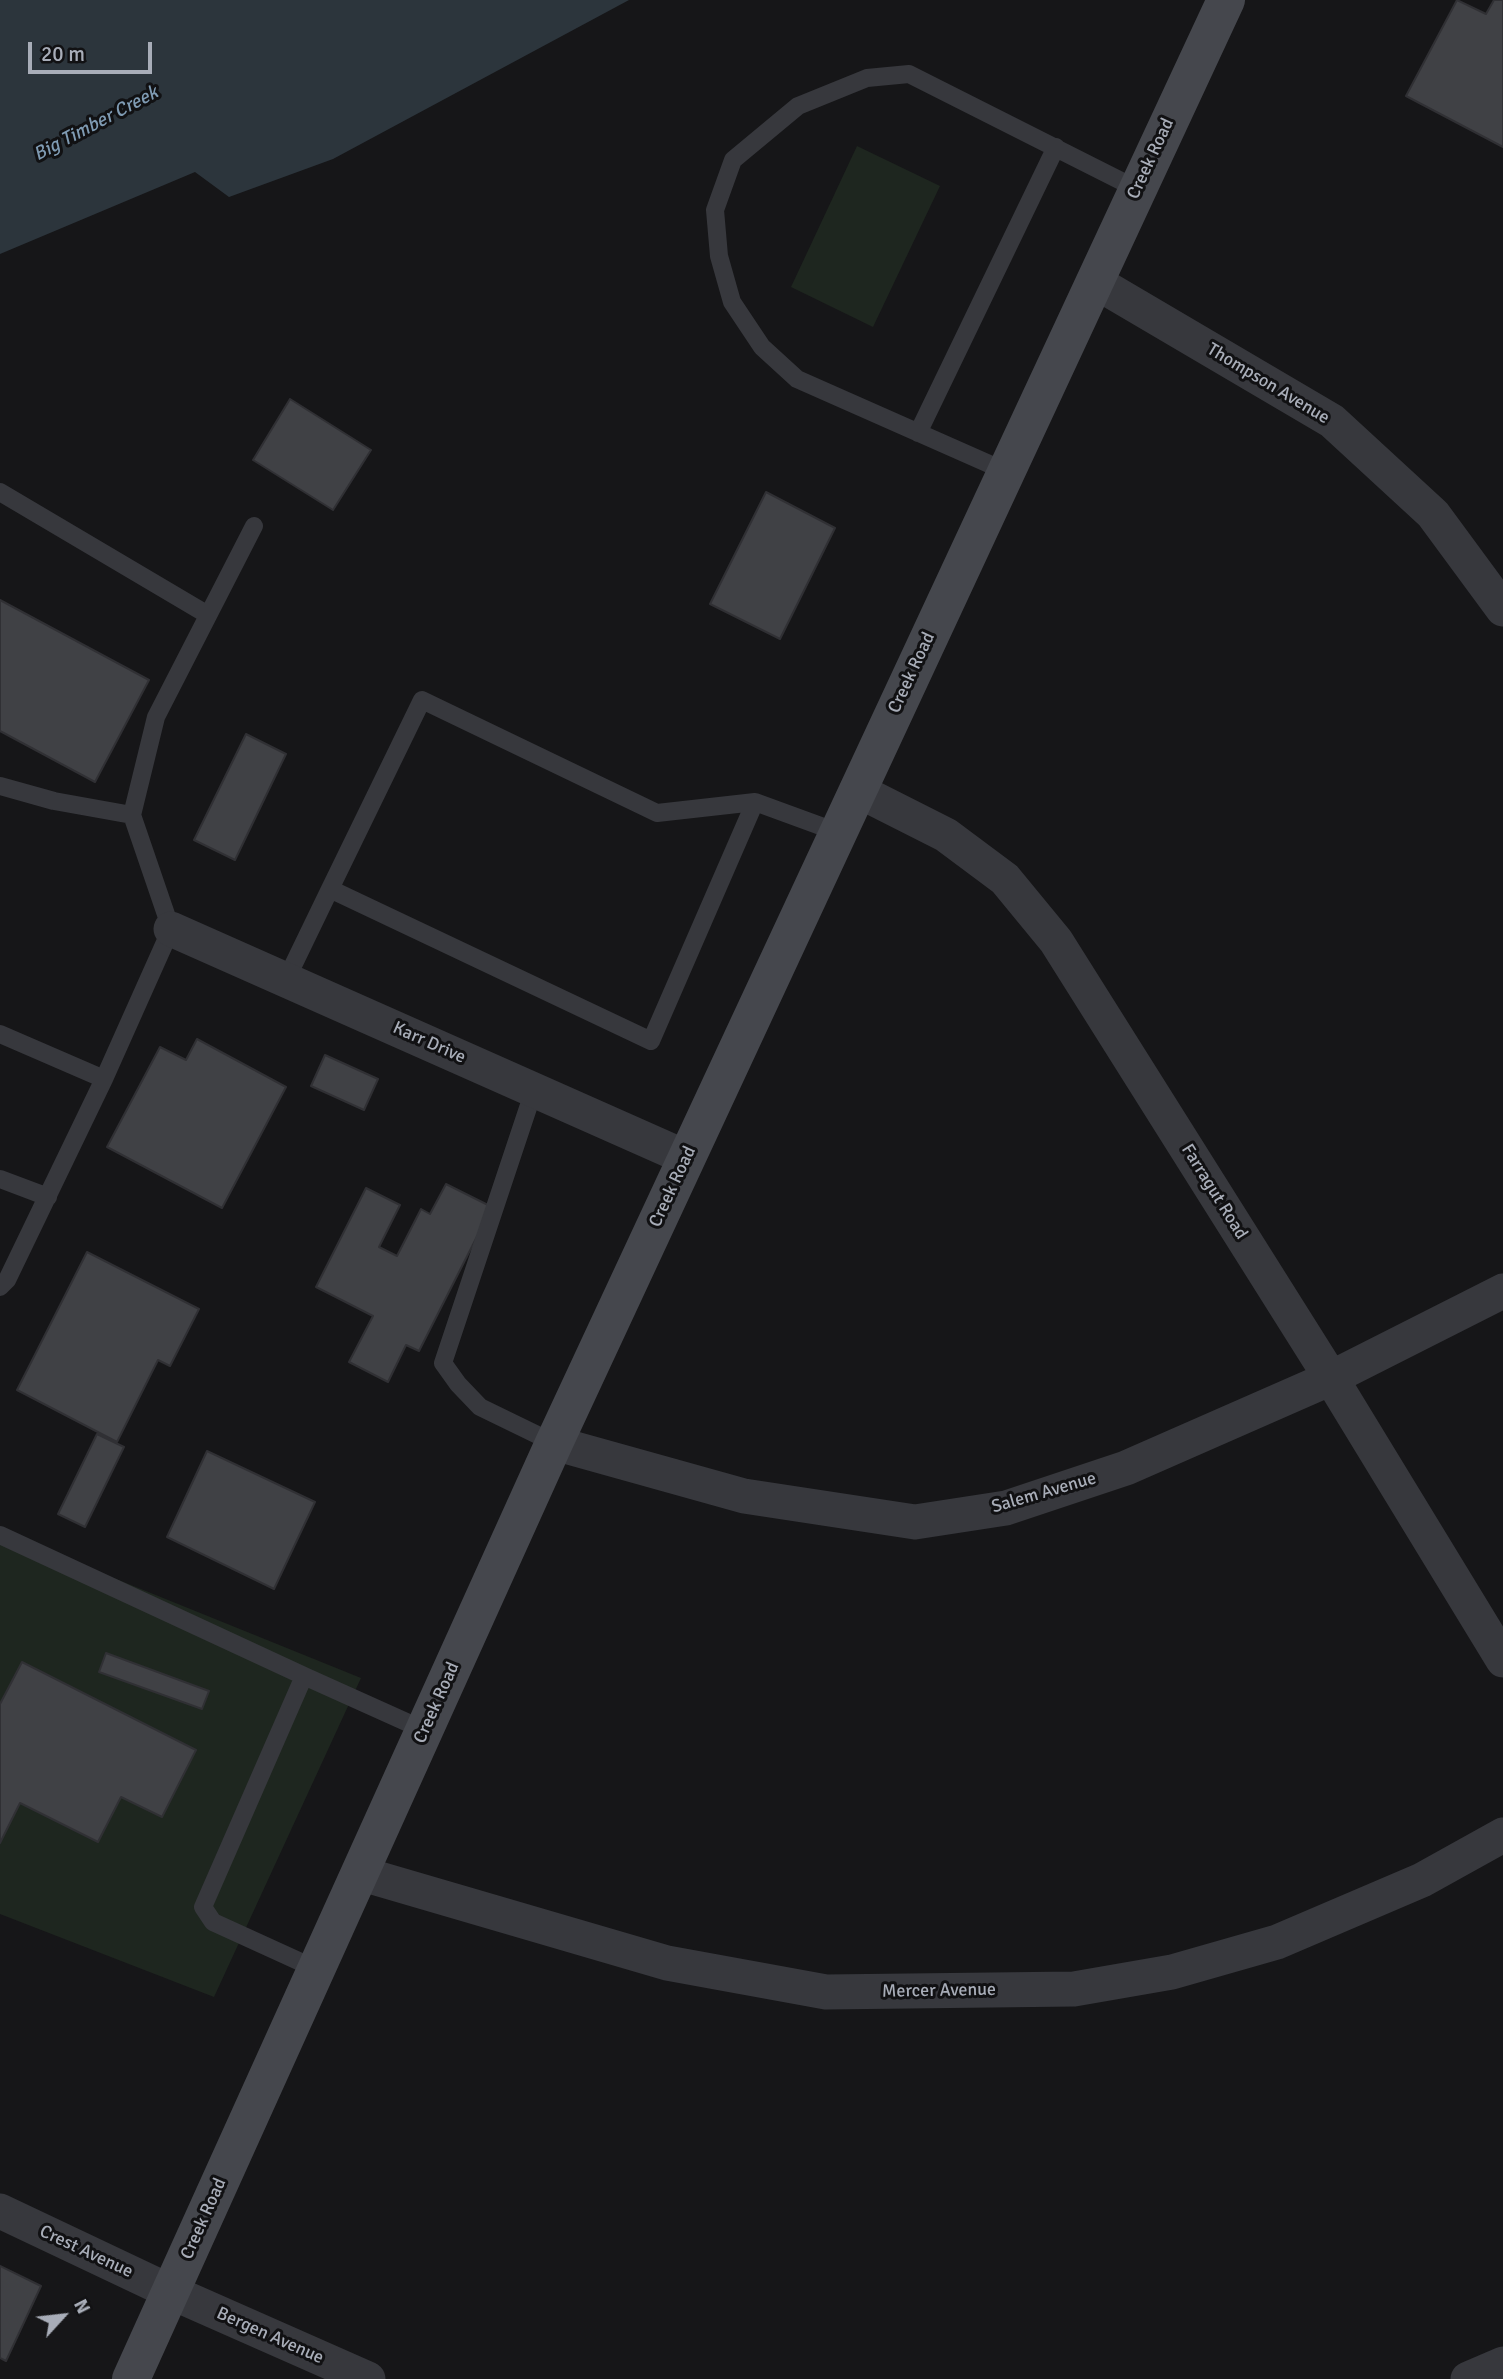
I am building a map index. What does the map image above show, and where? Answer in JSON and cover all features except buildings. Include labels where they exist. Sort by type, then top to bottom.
[{"type":"street","name":"Creek Road","points":[[131,2379],[554,1443],[1226,0]]},
{"type":"street","name":"Thompson Avenue","points":[[1094,282],[1332,421],[1433,514],[1503,609]]},
{"type":"street","name":"Farragut Road","points":[[857,790],[946,835],[1005,878],[1056,941],[1331,1378],[1503,1660]]},
{"type":"street","name":"Karr Drive","points":[[171,929],[687,1158]]},
{"type":"street","name":"Salem Avenue","points":[[554,1443],[744,1496],[915,1522],[1006,1508],[1126,1468],[1331,1378],[1503,1291]]},
{"type":"street","name":"Mercer Avenue","points":[[359,1873],[667,1963],[826,1992],[1074,1989],[1172,1972],[1277,1942],[1422,1880],[1503,1835]]},
{"type":"street","name":"Crest Avenue","points":[[0,2211],[171,2292]]},
{"type":"street","name":"Bergen Avenue","points":[[171,2292],[368,2379]]},
{"type":"street","points":[[1468,2379],[1503,2364]]},
{"type":"lane","points":[[1005,471],[797,379],[762,347],[732,302],[719,256],[715,210],[733,160],[798,106],[867,78],[909,74],[1137,189]]},
{"type":"lane","points":[[918,433],[1056,148]]},
{"type":"lane","points":[[0,492],[208,615]]},
{"type":"lane","points":[[0,1287],[7,1280],[48,1197],[171,929],[132,815],[156,717],[254,526]]},
{"type":"lane","points":[[286,980],[422,700],[657,813],[755,802],[837,832]]},
{"type":"lane","points":[[0,786],[54,801],[132,815]]},
{"type":"lane","points":[[331,889],[651,1041],[755,802]]},
{"type":"lane","points":[[0,1034],[104,1079]]},
{"type":"lane","points":[[534,1090],[443,1363],[458,1384],[480,1406],[554,1443]]},
{"type":"lane","points":[[0,1180],[48,1197]]},
{"type":"lane","points":[[0,1535],[425,1730]]},
{"type":"lane","points":[[304,1676],[203,1907],[213,1922],[316,1969]]},
{"type":"shaded area","points":[[857,146],[940,186],[873,327],[791,287]]},
{"type":"shaded area","points":[[0,1532],[361,1678],[214,1997],[0,1914]]},
{"type":"water","name":"Big Timber Creek","points":[[0,0],[629,0],[333,159],[229,197],[195,172],[0,254]]}]
